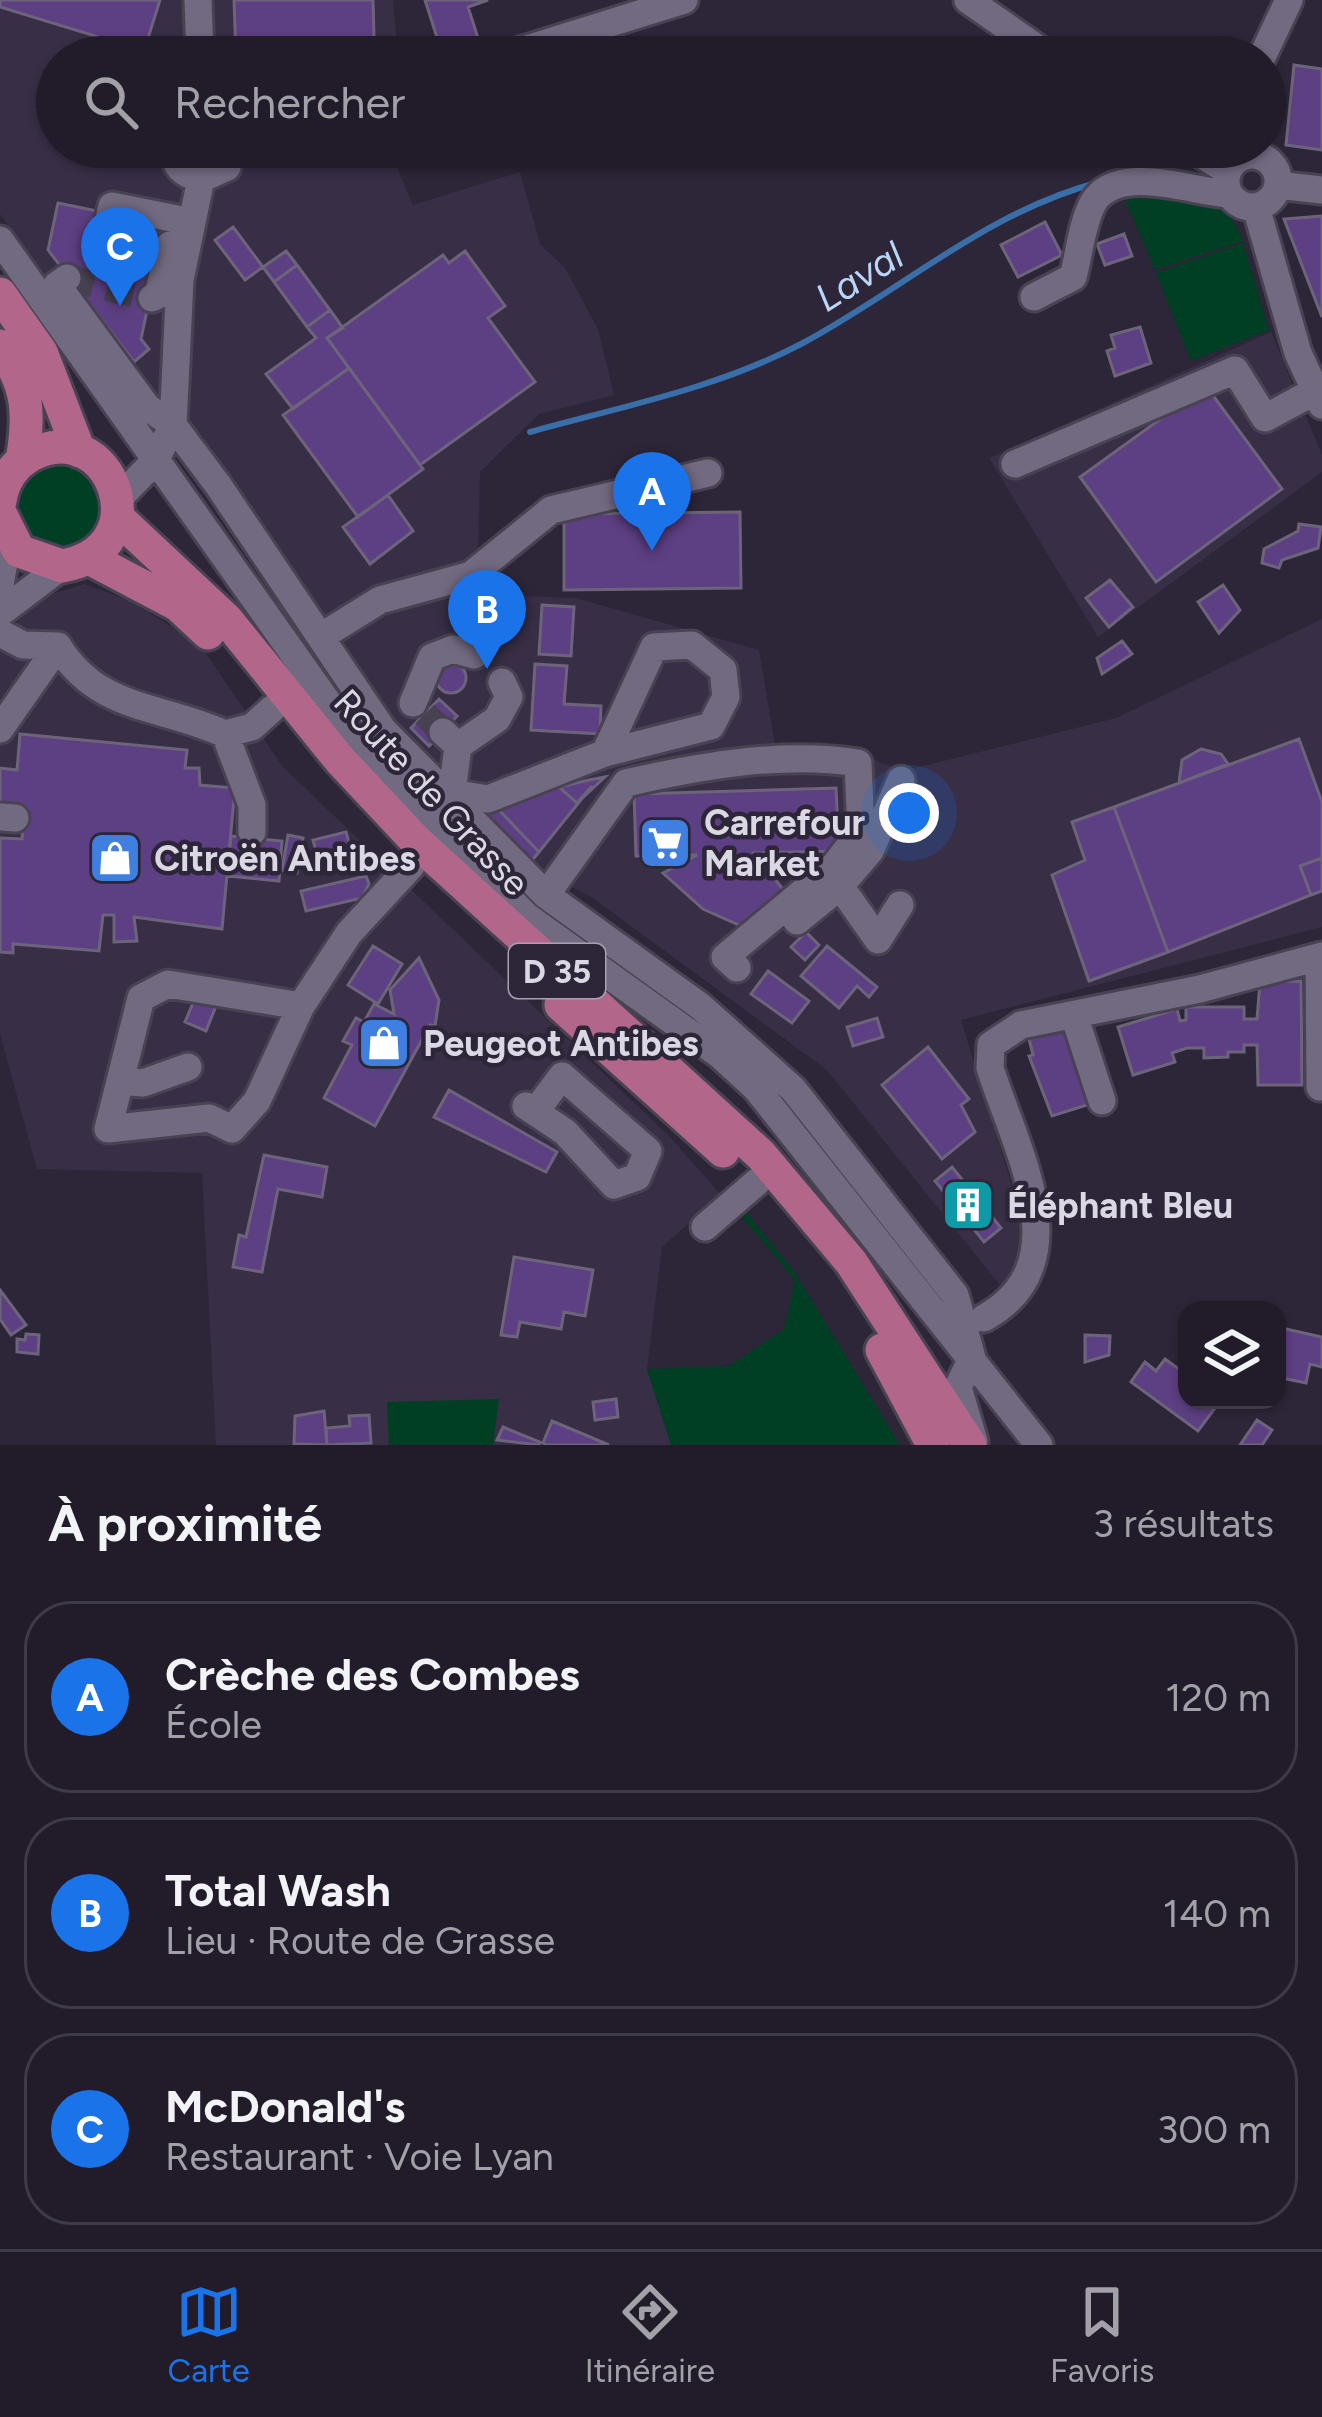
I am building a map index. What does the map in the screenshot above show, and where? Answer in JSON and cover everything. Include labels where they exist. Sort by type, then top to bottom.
[{"type":"main road","points":[[2,299],[41,352],[118,508],[111,535],[76,562]]},
{"type":"main road","points":[[4,354],[29,409],[8,477]]},
{"type":"main road","points":[[8,477],[58,448],[91,459]]},
{"type":"main road","name":"Route de Grasse","points":[[118,508],[227,620],[340,760],[416,841],[760,1155],[850,1262],[972,1445]]},
{"type":"main road","name":"Route de Grasse","points":[[4,526],[32,560],[76,562],[178,605],[220,644],[272,710],[411,866],[757,1182],[829,1268],[895,1371],[932,1445]]},
{"type":"street","points":[[568,36],[684,0]]},
{"type":"street","points":[[968,0],[1020,36]]},
{"type":"street","points":[[1272,36],[1289,0]]},
{"type":"street","points":[[180,168],[201,179],[224,168]]},
{"type":"street","points":[[1034,297],[1073,277],[1094,202],[1114,188],[1231,168]]},
{"type":"street","points":[[1237,168],[1240,205],[1256,207],[1271,200],[1278,184],[1272,168]]},
{"type":"street","points":[[118,508],[180,421],[181,280],[201,179]]},
{"type":"street","points":[[1278,184],[1322,190]]},
{"type":"street","points":[[105,238],[112,206],[192,222]]},
{"type":"street","points":[[1016,464],[1235,370],[1265,418],[1319,398],[1294,340],[1256,207]]},
{"type":"street","points":[[152,298],[158,295],[171,237],[192,222]]},
{"type":"street","points":[[0,240],[150,466],[351,735],[426,818],[526,916],[756,1088],[1039,1445]]},
{"type":"street","points":[[67,278],[57,285],[147,406],[180,421],[302,592],[366,710],[546,895],[700,1006],[793,1089],[958,1303],[984,1318]]},
{"type":"street","points":[[91,459],[150,466]]},
{"type":"street","points":[[322,636],[380,600],[471,575],[550,510],[708,473]]},
{"type":"street","points":[[0,585],[4,526]]},
{"type":"street","points":[[0,613],[76,562]]},
{"type":"street","points":[[0,633],[22,645],[58,646],[109,699],[179,713],[225,734],[252,727],[272,710]]},
{"type":"street","points":[[449,796],[488,799],[605,753],[711,726],[726,697],[723,670],[692,645],[653,647],[605,753]]},
{"type":"street","points":[[0,729],[58,646]]},
{"type":"street","points":[[449,796],[435,724],[432,657],[453,649],[474,655]]},
{"type":"street","points":[[366,710],[435,724],[504,712],[508,697],[502,682]]},
{"type":"street","points":[[225,734],[252,805],[252,832]]},
{"type":"street","points":[[546,895],[626,783],[694,768],[826,758],[858,763],[861,831],[836,865],[731,963],[706,991],[700,1006]]},
{"type":"street","points":[[731,963],[840,886],[870,851],[901,780]]},
{"type":"street","points":[[301,1006],[168,984],[141,998],[108,1129],[209,1118],[232,1129],[256,1101],[301,1006],[349,933],[411,866]]},
{"type":"street","points":[[840,886],[878,940],[900,905]]},
{"type":"street","points":[[984,1318],[1019,1294],[1032,1273],[1039,1223],[990,1068],[991,1045],[1021,1025],[1321,957],[1320,1088]]},
{"type":"street","points":[[1074,1015],[1102,1101]]},
{"type":"street","points":[[120,1082],[142,1083],[188,1067]]},
{"type":"street","points":[[705,1227],[757,1182]]},
{"type":"street","points":[[958,1303],[972,1358]]},
{"type":"street","points":[[972,1445],[958,1387],[982,1341],[984,1318]]},
{"type":"shaded area","points":[[0,0],[393,0],[396,36],[36,36],[36,168],[397,168],[413,205],[520,172],[540,244],[565,268],[598,329],[614,395],[539,414],[480,472],[478,554],[500,595],[576,598],[759,650],[776,751],[862,755],[903,771],[1116,718],[1322,619],[1322,927],[961,1020],[1024,1225],[1021,1269],[1004,1290],[827,1070],[590,896],[540,872],[388,717],[201,434],[147,421],[0,214]]},
{"type":"shaded area","points":[[1271,332],[1322,455],[1322,472],[1098,637],[989,458]]},
{"type":"shaded area","points":[[84,584],[131,601],[201,646],[283,767],[670,1137],[721,1195],[662,1247],[647,1369],[671,1445],[216,1445],[202,1173],[37,1169],[0,1034],[0,648],[33,600]]},
{"type":"green space","points":[[1122,192],[1176,194],[1210,203],[1224,211],[1243,241],[1155,270]]},
{"type":"green space","points":[[1243,243],[1269,330],[1191,361],[1156,273]]},
{"type":"green space","points":[[58,463],[89,476],[102,507],[89,538],[58,551],[27,538],[14,507],[27,476]]},
{"type":"green space","points":[[741,1206],[794,1271],[900,1445],[671,1445],[647,1369],[729,1366],[784,1329],[795,1280],[736,1210]]},
{"type":"green space","points":[[499,1399],[493,1445],[389,1445],[387,1402]]},
{"type":"building","points":[[0,0],[160,0],[149,36],[95,36],[0,7]]},
{"type":"building","points":[[234,0],[373,0],[374,36],[235,36]]},
{"type":"building","points":[[425,0],[488,0],[468,7],[477,36],[437,36]]},
{"type":"building","points":[[1294,65],[1322,69],[1322,150],[1286,145]]},
{"type":"building","points":[[58,203],[165,225],[141,339],[149,349],[134,362],[48,250]]},
{"type":"building","points":[[1322,216],[1322,317],[1284,219]]},
{"type":"building","points":[[1045,222],[1062,255],[1018,277],[1001,245]]},
{"type":"building","points":[[233,227],[263,267],[245,280],[215,240]]},
{"type":"building","points":[[1124,234],[1132,256],[1105,265],[1097,244]]},
{"type":"building","points":[[286,251],[297,265],[274,282],[263,267]]},
{"type":"building","points":[[465,251],[505,306],[488,318],[535,382],[420,465],[327,338],[443,255],[449,263]]},
{"type":"building","points":[[297,265],[330,310],[307,327],[274,282]]},
{"type":"building","points":[[330,310],[343,328],[327,338],[349,368],[293,409],[266,374],[316,338],[307,327]]},
{"type":"building","points":[[1140,327],[1151,363],[1115,376],[1107,351],[1115,348],[1111,335]]},
{"type":"building","points":[[349,368],[423,469],[358,517],[283,415]]},
{"type":"building","points":[[1206,386],[1282,489],[1156,582],[1080,477]]},
{"type":"building","points":[[388,495],[413,531],[370,564],[343,527]]},
{"type":"building","points":[[740,512],[741,588],[564,590],[564,514]]},
{"type":"building","points":[[1299,524],[1321,527],[1318,548],[1282,560],[1279,568],[1262,563],[1264,549],[1298,531]]},
{"type":"building","points":[[1110,580],[1133,607],[1109,627],[1086,598]]},
{"type":"building","points":[[1223,585],[1240,610],[1219,633],[1198,602]]},
{"type":"building","points":[[542,605],[574,607],[571,656],[539,654]]},
{"type":"building","points":[[1122,641],[1132,654],[1102,674],[1097,658]]},
{"type":"building","points":[[451,663],[462,667],[466,678],[462,689],[451,693],[440,689],[436,678],[440,667]]},
{"type":"building","points":[[535,664],[567,666],[564,704],[601,706],[600,734],[531,730]]},
{"type":"building","points":[[439,699],[457,716],[429,746],[411,728]]},
{"type":"building","name":"Citroën Antibes","points":[[20,734],[187,750],[185,768],[199,768],[200,785],[235,788],[222,929],[134,917],[137,941],[114,942],[114,915],[103,915],[99,951],[13,944],[13,953],[0,952],[0,838],[22,839],[24,807],[0,804],[0,768],[17,770]]},
{"type":"building","points":[[1299,739],[1322,802],[1322,858],[1300,866],[1311,895],[1168,952],[1114,807]]},
{"type":"building","points":[[1201,749],[1221,754],[1228,764],[1179,783],[1182,760]]},
{"type":"building","points":[[605,777],[577,803],[559,787],[589,780]]},
{"type":"building","points":[[592,786],[539,852],[498,809],[527,794],[559,787],[577,803]]},
{"type":"building","points":[[836,788],[839,851],[754,853],[790,898],[750,930],[703,909],[663,873],[697,855],[636,856],[634,794]]},
{"type":"building","points":[[1114,807],[1168,952],[1089,981],[1052,875],[1085,860],[1072,822]]},
{"type":"building","points":[[498,809],[539,852],[528,865],[480,819]]},
{"type":"building","points":[[346,832],[353,857],[320,866],[313,840]]},
{"type":"building","points":[[288,835],[303,838],[297,873],[282,870]]},
{"type":"building","points":[[231,836],[282,841],[279,881],[227,876]]},
{"type":"building","points":[[1322,858],[1322,891],[1311,895],[1300,866]]},
{"type":"building","points":[[366,876],[369,884],[362,898],[306,911],[301,891]]},
{"type":"building","points":[[806,932],[819,945],[805,960],[791,947]]},
{"type":"building","points":[[373,946],[402,964],[378,1004],[348,985]]},
{"type":"building","points":[[827,946],[877,987],[869,997],[857,986],[839,1008],[801,976]]},
{"type":"building","name":"Peugeot Antibes","points":[[419,958],[439,1000],[435,1026],[430,1025],[375,1126],[324,1098],[352,1045],[343,1041],[356,1018],[364,1022],[374,1004],[394,1014],[390,990]]},
{"type":"building","points":[[768,971],[809,1001],[792,1023],[751,994]]},
{"type":"building","points":[[1301,981],[1302,1085],[1258,1085],[1257,1045],[1244,1045],[1244,1052],[1228,1052],[1228,1057],[1204,1058],[1204,1048],[1187,1048],[1172,1053],[1175,1062],[1133,1075],[1118,1027],[1177,1009],[1180,1021],[1186,1020],[1186,1007],[1244,1007],[1244,1019],[1257,1019],[1260,982]]},
{"type":"building","points":[[195,998],[216,1006],[206,1031],[185,1022]]},
{"type":"building","points":[[877,1018],[883,1037],[853,1046],[847,1027]]},
{"type":"building","points":[[1066,1028],[1090,1104],[1052,1116],[1029,1056],[1033,1055],[1029,1039]]},
{"type":"building","points":[[928,1047],[969,1099],[961,1105],[975,1132],[942,1159],[882,1085]]},
{"type":"building","points":[[449,1090],[557,1152],[546,1172],[434,1117]]},
{"type":"building","points":[[264,1155],[327,1167],[322,1197],[278,1189],[262,1272],[233,1267],[239,1235],[246,1237]]},
{"type":"building","name":"Éléphant Bleu","points":[[952,1167],[1001,1228],[984,1242],[935,1181]]},
{"type":"building","points":[[514,1257],[593,1270],[585,1316],[564,1312],[561,1329],[520,1322],[517,1337],[501,1335]]},
{"type":"building","points":[[0,1290],[26,1325],[11,1335],[0,1319]]},
{"type":"building","points":[[1286,1329],[1322,1337],[1322,1367],[1310,1364],[1306,1383],[1286,1379]]},
{"type":"building","points":[[26,1334],[39,1335],[38,1354],[17,1352],[17,1339],[25,1340]]},
{"type":"building","points":[[1085,1335],[1110,1336],[1109,1355],[1085,1362]]},
{"type":"building","points":[[1165,1359],[1178,1368],[1178,1409],[1214,1409],[1198,1431],[1131,1382],[1145,1362],[1156,1371]]},
{"type":"building","points":[[616,1399],[618,1417],[595,1420],[593,1402]]},
{"type":"building","points":[[324,1411],[327,1445],[294,1444],[295,1416]]},
{"type":"building","points":[[369,1415],[371,1443],[327,1445],[326,1428],[350,1426],[349,1416]]},
{"type":"building","points":[[1257,1420],[1272,1430],[1262,1445],[1240,1445]]},
{"type":"building","points":[[552,1421],[609,1445],[547,1445],[543,1443]]},
{"type":"building","points":[[503,1427],[540,1442],[539,1445],[497,1440]]},
{"type":"waterway","name":"Laval","points":[[530,432],[668,395],[769,359],[838,323],[982,232],[1059,195],[1100,182]]},
{"type":"tunnel","points":[[67,278],[152,298]]},
{"type":"tunnel","points":[[425,714],[443,732]]},
{"type":"place","name":"McDonald's","points":[[120,306]]},
{"type":"place","name":"Crèche des Combes","points":[[652,551]]},
{"type":"place","name":"Total Wash","points":[[487,669]]},
{"type":"place","name":"Carrefour Market","points":[[665,843]]},
{"type":"place","name":"Citroën Antibes","points":[[115,858]]},
{"type":"place","name":"Peugeot Antibes","points":[[384,1043]]},
{"type":"place","name":"Éléphant Bleu","points":[[968,1205]]}]
